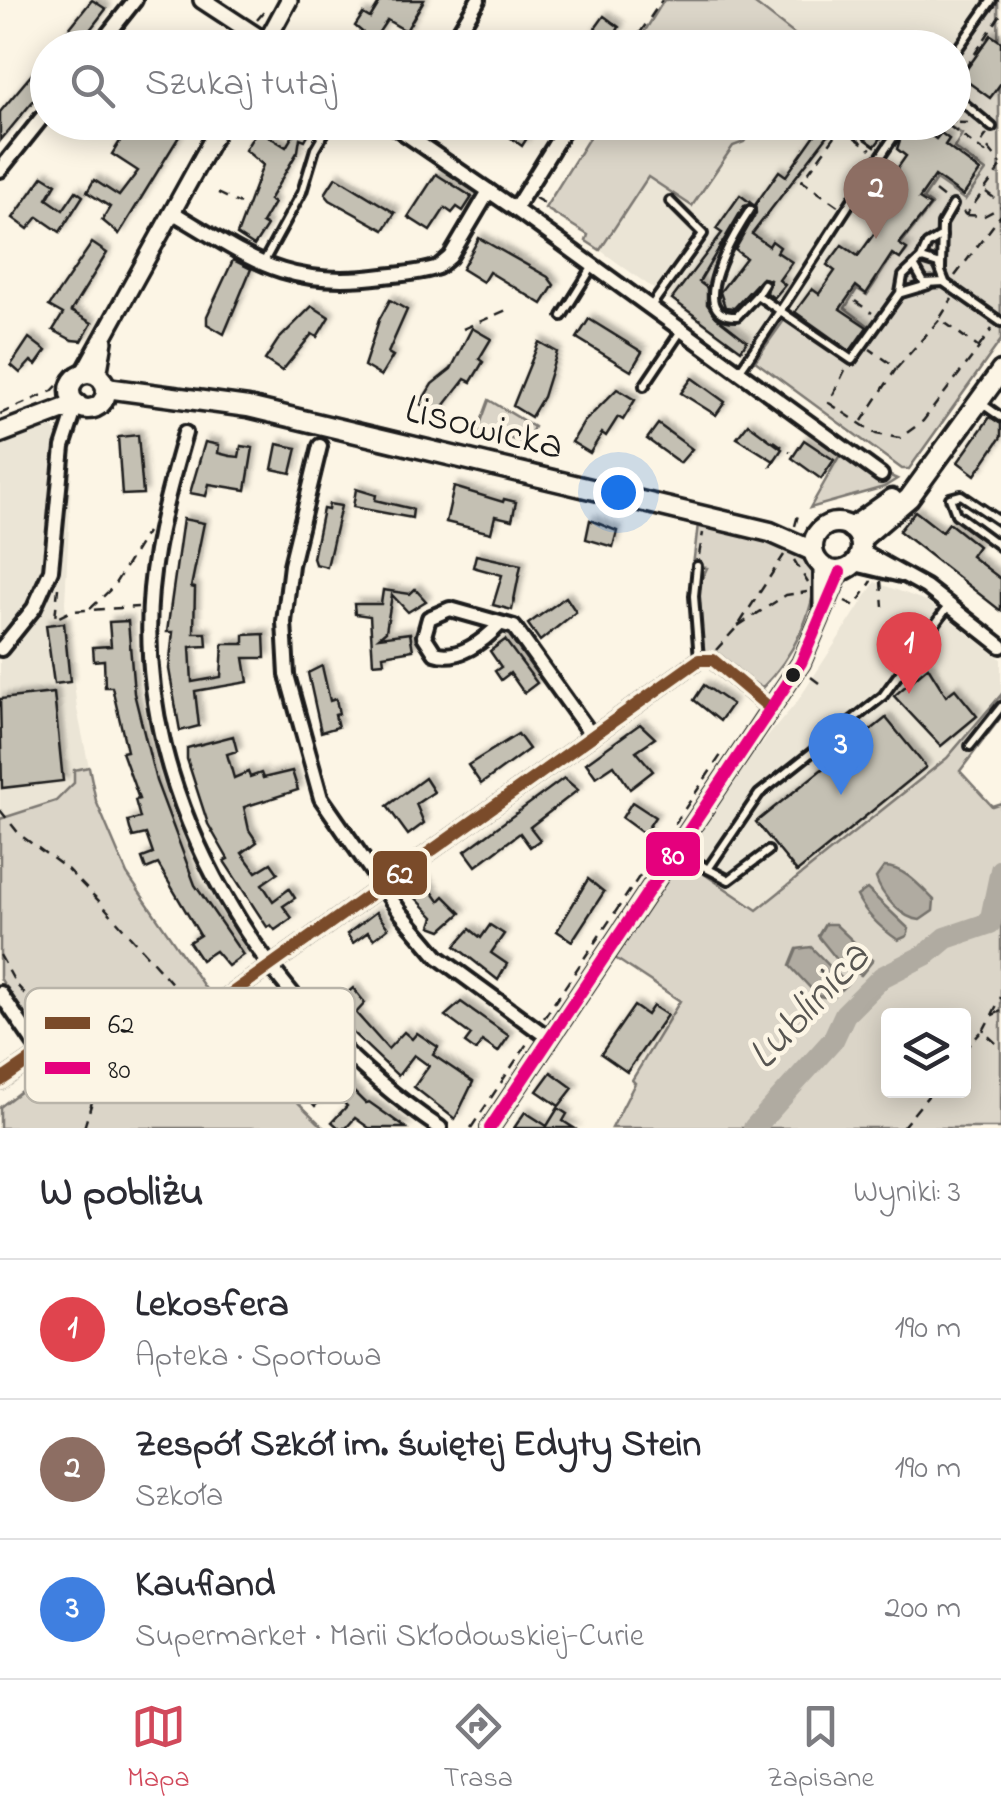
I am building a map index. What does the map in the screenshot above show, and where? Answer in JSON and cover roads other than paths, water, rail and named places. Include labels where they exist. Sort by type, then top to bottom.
[{"type":"main road","points":[[840,551],[909,498],[1001,371]]},
{"type":"main road","name":"Lisowicka","points":[[0,433],[86,392],[182,396],[248,406],[840,551]]},
{"type":"main road","points":[[0,423],[86,392]]},
{"type":"street","points":[[112,30],[135,0]]},
{"type":"street","points":[[202,0],[245,30]]},
{"type":"street","points":[[275,30],[288,0]]},
{"type":"street","points":[[460,30],[478,0]]},
{"type":"street","points":[[0,170],[30,132]]},
{"type":"street","points":[[1,649],[34,608],[51,570],[64,437],[86,392],[109,328],[212,140]]},
{"type":"street","points":[[417,140],[881,475]]},
{"type":"street","points":[[515,208],[558,140]]},
{"type":"street","points":[[172,212],[262,265],[302,279],[329,282],[438,267],[450,257],[489,191]]},
{"type":"street","points":[[39,416],[55,422],[64,437]]},
{"type":"street","points":[[185,433],[162,516],[150,606],[152,674],[183,811],[202,856],[289,988]]},
{"type":"street","points":[[320,446],[285,598],[288,675],[321,798],[382,886],[449,968],[550,1039]]},
{"type":"street","points":[[490,1128],[801,663],[822,617],[840,551],[901,574],[949,604],[1001,646]]},
{"type":"street","points":[[500,624],[465,650],[449,656],[435,653],[424,636],[428,618],[442,610],[500,624],[517,630],[592,736]]},
{"type":"street","points":[[239,988],[703,659],[771,708]]},
{"type":"street","points":[[0,993],[25,1030]]},
{"type":"street","points":[[355,1063],[440,1128]]},
{"type":"street","points":[[0,1081],[25,1064]]},
{"type":"lane","points":[[971,30],[992,0]]},
{"type":"lane","points":[[971,109],[992,128]]},
{"type":"lane","points":[[262,265],[302,192],[320,140]]},
{"type":"lane","points":[[739,371],[782,312],[843,210],[891,140]]},
{"type":"lane","points":[[650,306],[703,234],[670,201]]},
{"type":"lane","points":[[941,270],[943,218],[953,205]]},
{"type":"lane","points":[[750,210],[727,242],[710,296],[715,308],[728,316],[744,311],[764,284]]},
{"type":"lane","points":[[757,295],[852,360],[900,293],[904,276],[921,259],[927,245],[942,236]]},
{"type":"lane","points":[[921,259],[934,260],[946,284]]},
{"type":"lane","points":[[562,316],[593,266]]},
{"type":"lane","points":[[915,267],[920,280],[932,284]]},
{"type":"lane","points":[[900,293],[946,284],[1000,322]]},
{"type":"lane","points":[[644,386],[682,330]]},
{"type":"lane","points":[[978,401],[1001,416]]},
{"type":"lane","points":[[1001,522],[961,496],[950,498],[956,514],[1001,547]]},
{"type":"lane","points":[[696,566],[703,659]]},
{"type":"lane","points":[[708,869],[759,794],[882,696],[949,604]]},
{"type":"lane","points":[[970,746],[1001,707]]},
{"type":"lane","points":[[677,850],[730,880],[768,850]]},
{"type":"waterway","name":"Lublinica","points":[[754,1128],[833,1040],[845,1014],[882,977],[927,954],[946,938],[990,923],[1001,870]]},
{"type":"place","name":"Zespół Szkół im. świętej Edyty Stein","points":[[876,239]]},
{"type":"place","name":"Lekosfera","points":[[909,694]]},
{"type":"place","name":"Kaufland","points":[[841,795]]}]
